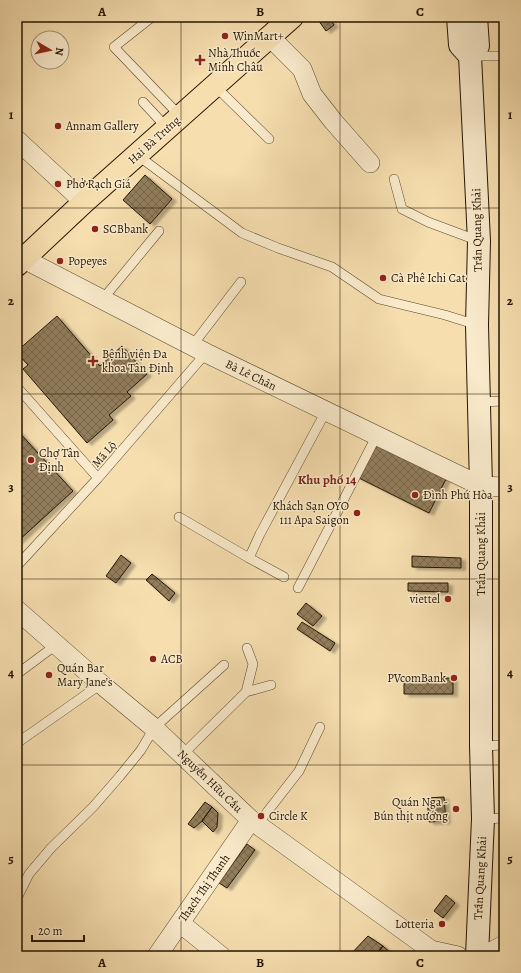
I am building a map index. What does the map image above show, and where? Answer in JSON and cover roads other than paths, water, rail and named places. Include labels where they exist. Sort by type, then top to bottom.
[{"type":"main road","name":"Hai Bà Trưng","points":[[20,262],[84,202],[270,37],[289,18]]},
{"type":"street","name":"Trần Quang Khải","points":[[458,17],[460,45],[470,56],[479,241],[478,325],[481,486],[481,746],[494,819],[477,956]]},
{"type":"street","name":"Trần Quang Khải","points":[[470,56],[478,46],[476,17]]},
{"type":"street","points":[[270,37],[302,69],[312,94],[333,121],[370,163]]},
{"type":"street","points":[[17,140],[84,202]]},
{"type":"street","name":"Bà Lê Chân","points":[[20,262],[102,300],[199,350],[481,486]]},
{"type":"street","points":[[481,486],[504,487]]},
{"type":"street","name":"Nguyễn Hữu Cầu","points":[[17,610],[101,684],[154,728],[254,822],[431,950],[458,956]]},
{"type":"street","name":"Thạch Thị Thanh","points":[[157,956],[180,922],[254,822]]},
{"type":"street","points":[[180,922],[221,956]]},
{"type":"street","points":[[483,956],[504,945]]},
{"type":"lane","points":[[152,17],[114,48],[174,122]]},
{"type":"lane","points":[[470,56],[504,56]]},
{"type":"lane","points":[[215,86],[269,139]]},
{"type":"lane","points":[[143,102],[174,122]]},
{"type":"lane","points":[[137,155],[242,233],[278,248],[332,266],[379,299],[445,315],[478,325]]},
{"type":"lane","points":[[394,179],[402,209],[428,222],[479,241]]},
{"type":"lane","points":[[102,300],[159,231]]},
{"type":"lane","name":"Mã Lộ","points":[[17,566],[98,478],[199,350],[241,282]]},
{"type":"lane","points":[[17,387],[98,478]]},
{"type":"lane","points":[[480,402],[504,401]]},
{"type":"lane","points":[[249,558],[260,534],[326,411]]},
{"type":"lane","points":[[298,588],[376,435]]},
{"type":"lane","points":[[179,517],[284,577]]},
{"type":"lane","points":[[17,674],[56,645]]},
{"type":"lane","points":[[246,692],[252,664],[247,648]]},
{"type":"lane","points":[[17,898],[29,874],[50,848],[93,807],[120,776],[141,750],[154,728],[224,665]]},
{"type":"lane","points":[[17,743],[101,684]]},
{"type":"lane","points":[[182,755],[246,692],[271,685]]},
{"type":"lane","points":[[254,822],[299,771],[320,727]]},
{"type":"lane","points":[[481,746],[504,745]]},
{"type":"place","name":"WinMart+","points":[[225,36]]},
{"type":"place","name":"Nhà Thuốc Minh Châu","points":[[200,60]]},
{"type":"place","name":"Annam Gallery","points":[[58,126]]},
{"type":"place","name":"Phở Rạch Giá","points":[[58,184]]},
{"type":"place","name":"SCBbank","points":[[95,229]]},
{"type":"place","name":"Popeyes","points":[[60,261]]},
{"type":"place","name":"Cà Phê Ichi Cat","points":[[383,278]]},
{"type":"place","name":"Bệnh viện Đa khoa Tân Định","points":[[93,361]]},
{"type":"place","name":"Chợ Tân Định","points":[[31,460]]},
{"type":"place","name":"Đình Phú Hòa","points":[[415,495]]},
{"type":"place","name":"Khách Sạn OYO 111 Apa Saigon","points":[[357,513]]},
{"type":"place","name":"viettel","points":[[448,599]]},
{"type":"place","name":"ACB","points":[[153,659]]},
{"type":"place","name":"Quán Bar Mary Jane’s","points":[[49,675]]},
{"type":"place","name":"PVcomBank","points":[[454,678]]},
{"type":"place","name":"Quán Nga - Bún thịt nướng","points":[[456,809]]},
{"type":"place","name":"Circle K","points":[[261,816]]},
{"type":"place","name":"Lotteria","points":[[442,924]]},
{"type":"district","name":"Khu phố 14","points":[[327,479]]}]
